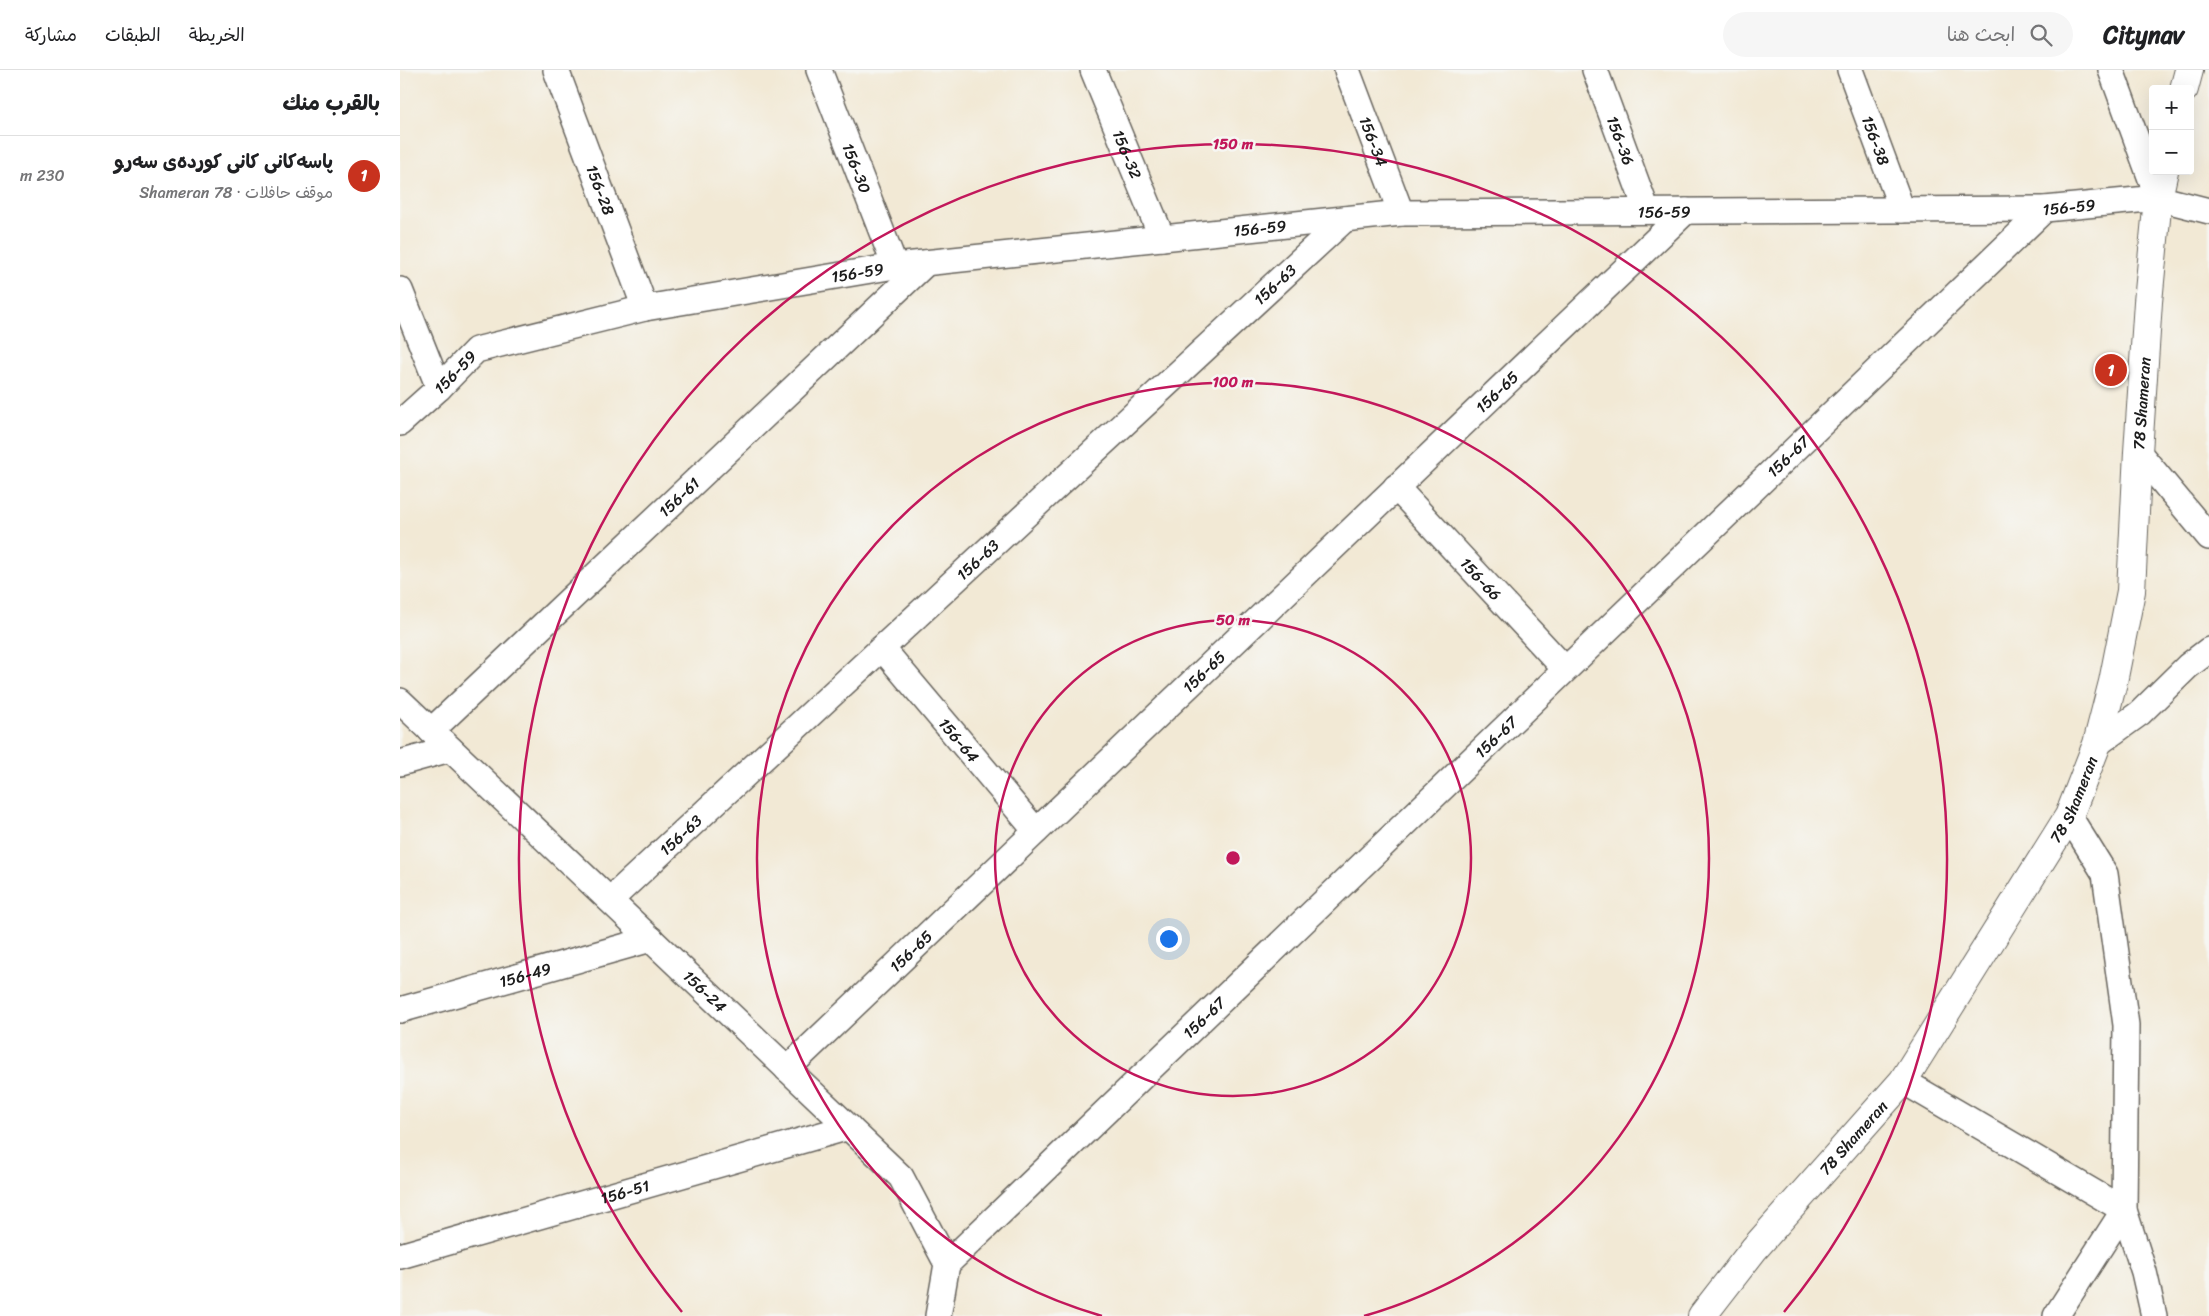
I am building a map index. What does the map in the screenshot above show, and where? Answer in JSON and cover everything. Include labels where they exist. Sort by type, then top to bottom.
[{"type":"street","name":"156-28","points":[[556,70],[645,308]]},
{"type":"street","name":"156-30","points":[[819,70],[895,266]]},
{"type":"street","name":"156-32","points":[[1093,70],[1162,238]]},
{"type":"street","name":"156-34","points":[[1347,70],[1401,213]]},
{"type":"street","name":"156-36","points":[[1595,70],[1647,211]]},
{"type":"street","name":"156-38","points":[[1850,70],[1902,210]]},
{"type":"street","points":[[2111,70],[2158,198]]},
{"type":"street","points":[[2185,85],[2189,70]]},
{"type":"street","name":"78 Shameran","points":[[1702,1316],[1754,1248],[1903,1081],[2069,816],[2097,744],[2113,682],[2131,591],[2148,302],[2158,198],[2163,175]]},
{"type":"street","name":"156-59","points":[[400,422],[439,388],[476,350],[645,308],[895,266],[1401,213],[2045,209],[2158,198],[2209,211]]},
{"type":"street","name":"156-67","points":[[947,1264],[2045,209]]},
{"type":"street","name":"156-65","points":[[787,1068],[1686,211]]},
{"type":"street","name":"156-63","points":[[610,900],[1345,219]]},
{"type":"street","name":"156-61","points":[[431,731],[926,263]]},
{"type":"street","points":[[400,290],[439,388]]},
{"type":"street","points":[[2138,452],[2209,537]]},
{"type":"street","name":"156-66","points":[[1396,487],[1566,670]]},
{"type":"street","name":"156-64","points":[[882,648],[1036,831]]},
{"type":"street","points":[[2097,744],[2140,714],[2188,666],[2209,650]]},
{"type":"street","name":"156-24","points":[[400,701],[901,1177],[947,1264]]},
{"type":"street","points":[[400,763],[450,749]]},
{"type":"street","points":[[2069,816],[2106,874],[2126,1025],[2124,1210],[2144,1272],[2154,1316]]},
{"type":"street","name":"156-49","points":[[400,1010],[651,939]]},
{"type":"street","points":[[1903,1081],[2124,1210]]},
{"type":"street","name":"156-51","points":[[400,1256],[849,1127]]},
{"type":"street","points":[[2056,1316],[2124,1210]]},
{"type":"street","points":[[938,1316],[947,1264]]},
{"type":"place","name":"پاسەکانی کانی کوردەی سەرو","points":[[2111,370]]}]
